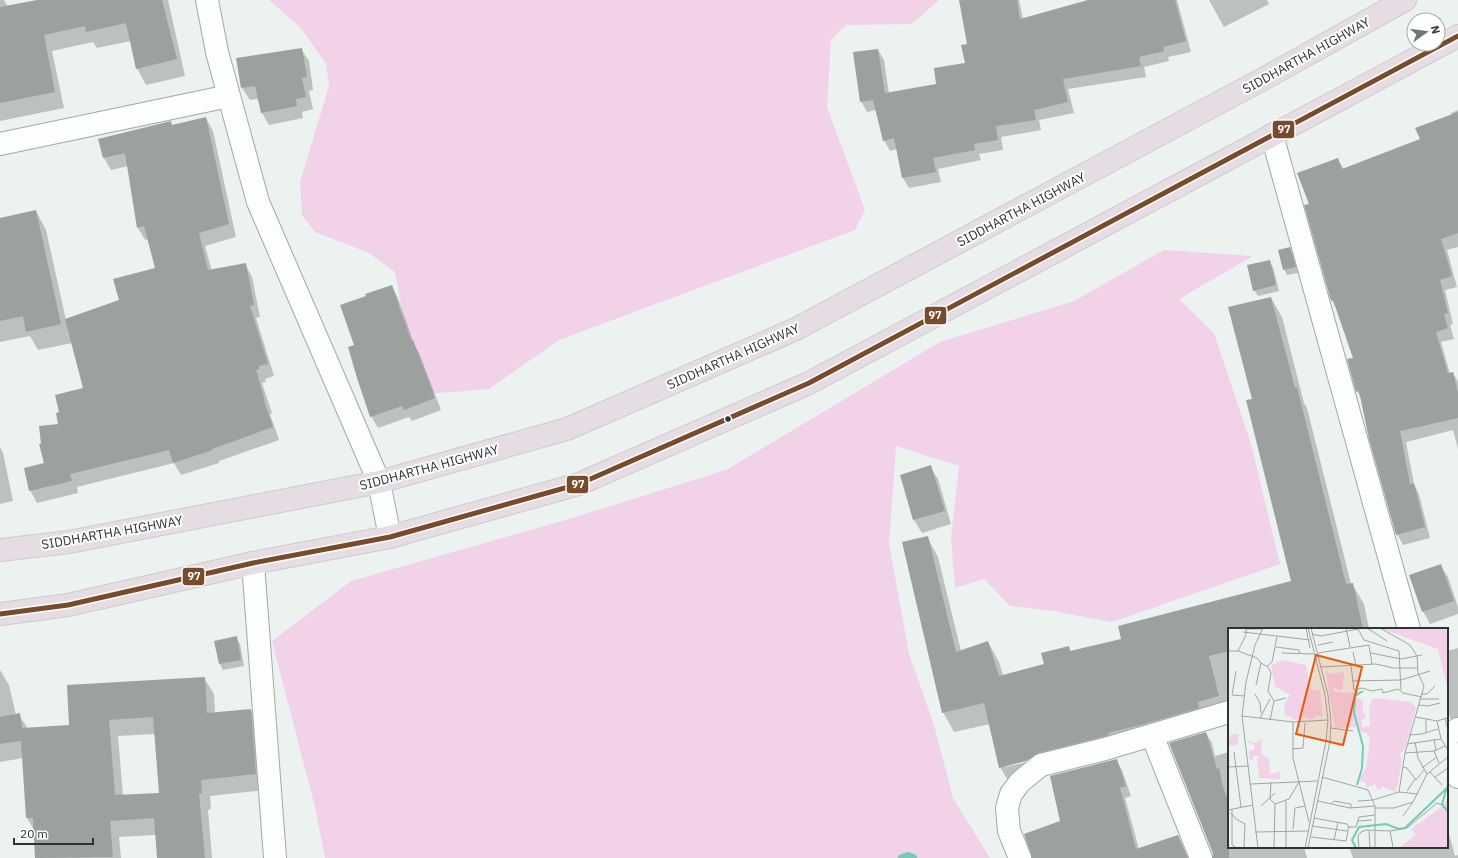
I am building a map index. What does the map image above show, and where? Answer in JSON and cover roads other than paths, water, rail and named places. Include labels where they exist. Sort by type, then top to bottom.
[{"type":"highway","name":"SIDDHARTHA HIGHWAY","points":[[0,550],[69,542],[379,482],[567,429],[796,329],[1258,81],[1405,0]]},
{"type":"highway","points":[[0,614],[68,605],[253,563],[390,537],[579,484],[810,383],[1458,36]]},
{"type":"street","points":[[207,0],[217,52],[258,202],[379,482],[390,537]]},
{"type":"street","points":[[0,144],[229,96]]},
{"type":"street","points":[[1272,135],[1409,628]]},
{"type":"street","points":[[253,563],[275,858]]},
{"type":"street","points":[[1020,858],[1009,830],[1007,808],[1011,794],[1020,782],[1041,765],[1152,735],[1228,712]]},
{"type":"street","points":[[1448,734],[1458,729]]},
{"type":"street","points":[[1152,735],[1201,858]]},
{"type":"street","points":[[1448,749],[1458,777]]},
{"type":"waterway","points":[[902,858],[908,856],[913,858]]}]
